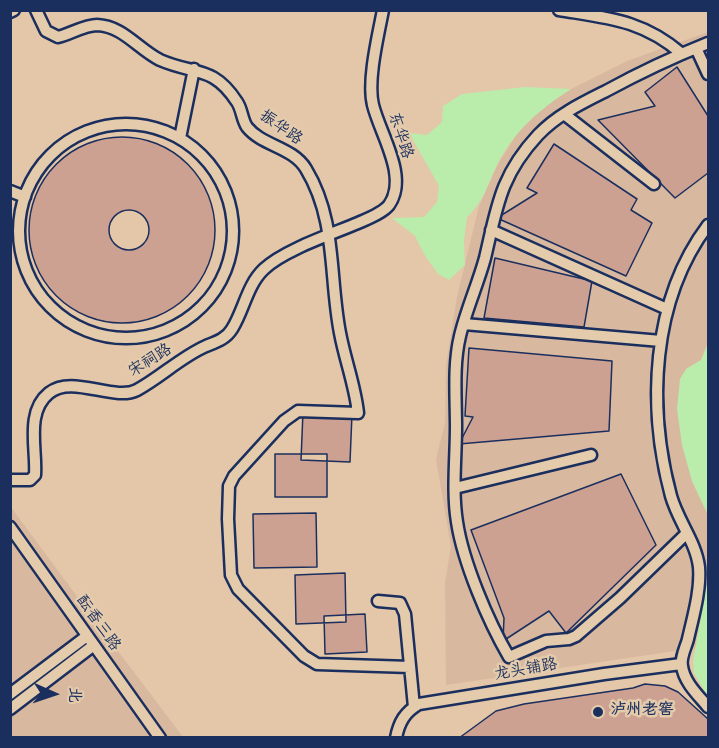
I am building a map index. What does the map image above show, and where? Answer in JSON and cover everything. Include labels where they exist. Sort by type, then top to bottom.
[{"type":"street","name":"振华路","points":[[36,10],[46,31],[58,37],[96,25],[115,28],[147,53],[163,61],[194,69],[223,82],[239,104],[247,126],[261,138],[285,150],[305,166],[322,200],[330,235],[340,332],[356,393],[358,413],[298,411],[284,421],[234,476],[229,486],[228,508],[231,575],[238,589],[304,656],[317,664],[410,667]]},
{"type":"street","name":"东华路","points":[[330,235],[370,218],[389,206],[397,186],[394,164],[372,103],[373,60],[383,10]]},
{"type":"street","points":[[559,10],[632,23],[666,40],[682,54]]},
{"type":"street","points":[[687,533],[620,598],[576,636],[569,639],[546,641],[509,657],[477,588],[457,521],[455,488],[458,352],[495,210],[511,171],[540,134],[564,114],[651,67],[708,43]]},
{"type":"street","points":[[696,48],[708,74]]},
{"type":"street","points":[[180,138],[194,69]]},
{"type":"street","points":[[564,114],[654,184]]},
{"type":"street","points":[[128,122],[165,129],[197,149],[220,178],[232,210],[233,244],[224,277],[204,305],[178,326],[146,337],[111,338],[79,328],[51,309],[31,282],[19,246],[20,209],[25,197],[34,174],[58,146],[91,128],[128,122]]},
{"type":"street","points":[[10,191],[25,197]]},
{"type":"street","points":[[708,225],[687,261],[667,309],[661,341],[658,390],[658,425],[662,458],[675,508],[696,552],[699,570],[697,593],[681,664],[693,690],[708,707]]},
{"type":"street","points":[[491,230],[667,309]]},
{"type":"street","name":"宋祠路","points":[[10,480],[30,480],[35,475],[35,415],[39,404],[49,393],[62,386],[125,393],[136,391],[185,358],[221,340],[232,331],[252,285],[264,269],[288,254],[330,235]]},
{"type":"street","points":[[464,324],[661,341]]},
{"type":"street","points":[[455,488],[591,454]]},
{"type":"street","name":"酝香三路","points":[[10,527],[160,738]]},
{"type":"street","points":[[378,601],[400,603],[405,614],[414,707],[407,711],[401,721],[396,738]]},
{"type":"street","points":[[10,694],[91,641]]},
{"type":"street","points":[[10,709],[91,641]]},
{"type":"street","name":"龙头铺路","points":[[414,707],[432,702],[604,674],[681,664]]},
{"type":"shaded area","points":[[708,32],[708,343],[701,360],[686,369],[692,481],[708,515],[708,578],[695,648],[446,685],[445,583],[451,546],[436,459],[445,423],[446,366],[457,297],[479,206],[498,164],[520,129],[544,107],[571,89],[627,61]]},
{"type":"shaded area","points":[[10,506],[96,622],[183,737],[11,737]]},
{"type":"green space","points":[[525,87],[571,89],[529,122],[504,153],[481,199],[467,217],[464,241],[465,265],[449,280],[438,274],[415,236],[392,218],[424,217],[437,202],[439,186],[409,133],[427,135],[442,122],[443,106],[462,94]]},
{"type":"green space","points":[[708,343],[708,515],[692,481],[682,445],[677,409],[680,379],[686,369],[701,360]]},
{"type":"green space","points":[[708,578],[708,697],[694,673],[693,661]]},
{"type":"building","points":[[677,67],[708,116],[708,173],[675,198],[598,120],[655,106],[645,92]]},
{"type":"building","points":[[122,137],[158,144],[188,164],[208,194],[215,230],[208,266],[188,296],[158,316],[122,323],[86,316],[56,296],[36,266],[29,230],[36,194],[56,164],[86,144]]},
{"type":"building","points":[[554,144],[637,199],[631,210],[652,223],[626,276],[497,218],[537,193],[527,188]]},
{"type":"building","points":[[129,210],[143,216],[149,230],[143,244],[129,250],[115,244],[109,230],[115,216]]},
{"type":"building","points":[[495,258],[592,281],[584,327],[484,318]]},
{"type":"building","points":[[469,348],[612,361],[609,431],[459,444],[473,417],[465,416]]},
{"type":"building","points":[[303,412],[352,414],[350,462],[301,460]]},
{"type":"building","points":[[275,454],[327,454],[327,497],[275,497]]},
{"type":"building","points":[[621,474],[656,545],[566,633],[549,611],[503,641],[504,618],[471,530]]},
{"type":"building","points":[[316,513],[317,567],[254,568],[253,514]]},
{"type":"building","points":[[345,573],[346,622],[296,624],[295,575]]},
{"type":"building","points":[[365,614],[367,652],[325,654],[324,616]]},
{"type":"building","name":"泸州老窖","points":[[645,684],[665,686],[678,692],[708,719],[708,738],[459,738],[496,711],[524,704],[633,688]]},
{"type":"place","name":"泸州老窖","points":[[598,712]]}]
